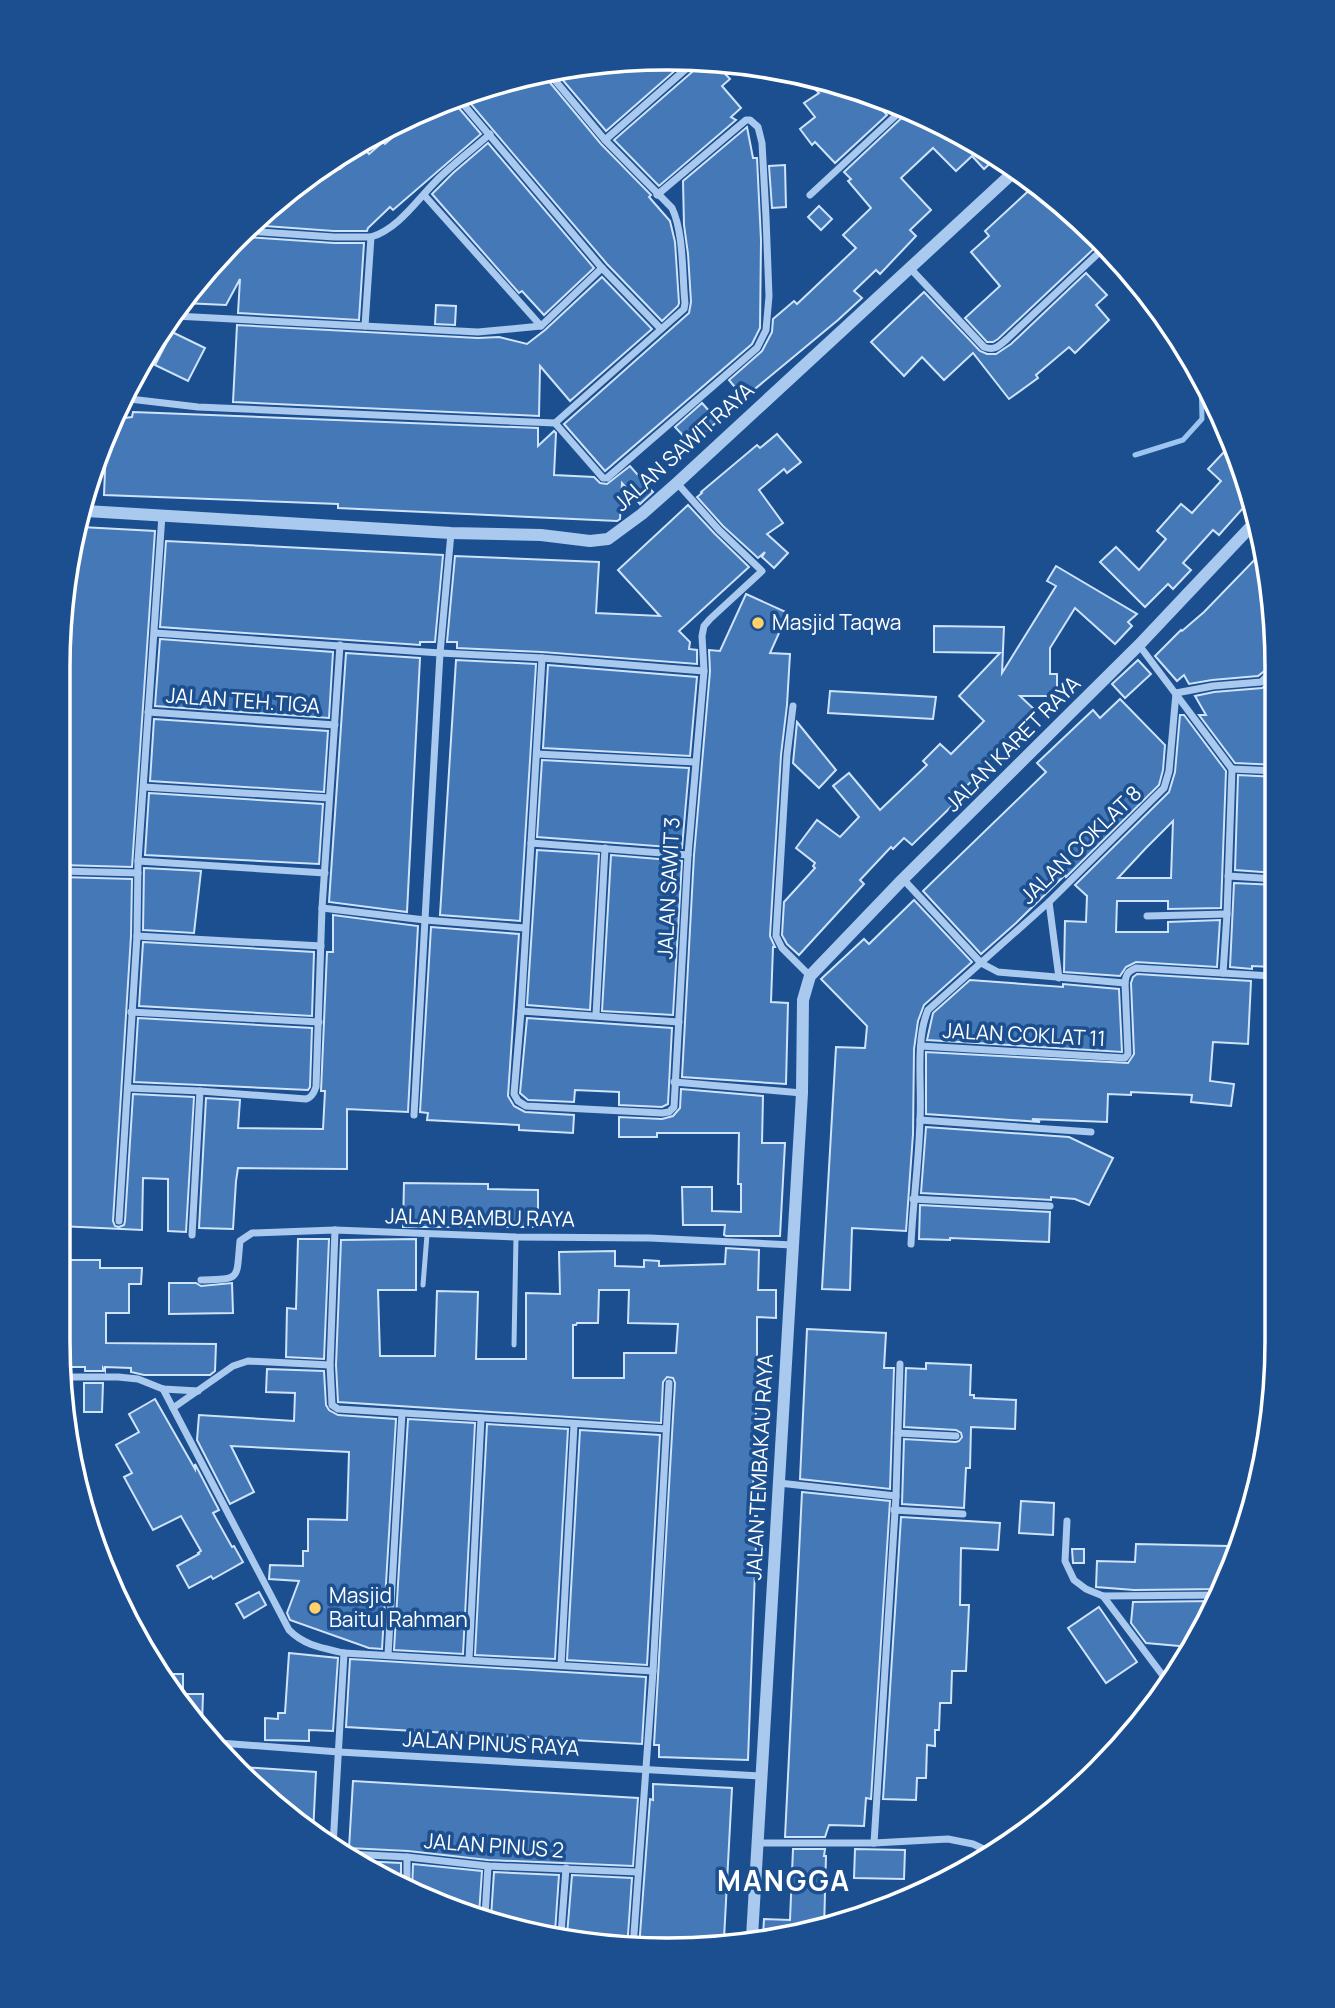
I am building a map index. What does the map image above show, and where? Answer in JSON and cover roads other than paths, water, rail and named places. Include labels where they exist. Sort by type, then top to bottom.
[{"type":"street","points":[[605,140],[684,70]]},
{"type":"street","points":[[134,400],[198,407],[555,423],[684,309],[685,303],[679,235],[672,208],[605,140],[555,80]]},
{"type":"street","points":[[465,106],[602,268],[661,329]]},
{"type":"street","points":[[810,195],[896,115]]},
{"type":"street","points":[[555,423],[603,478],[607,478],[757,348],[766,330],[769,296],[766,217],[762,143],[758,127],[751,120],[746,120],[657,195]]},
{"type":"street","points":[[259,232],[334,237],[371,237],[379,234],[397,221],[436,181],[490,134]]},
{"type":"street","name":"JALAN SAWIT RAYA","points":[[91,510],[451,533],[541,535],[590,541],[608,539],[677,483],[1008,177]]},
{"type":"street","points":[[424,195],[541,326]]},
{"type":"street","points":[[365,327],[371,237]]},
{"type":"street","points":[[909,267],[984,347],[991,350],[1007,339],[1098,254]]},
{"type":"street","points":[[184,317],[478,332],[541,326],[602,268]]},
{"type":"street","name":"JALAN SAWIT 3","points":[[521,1011],[514,1094],[518,1101],[526,1106],[662,1113],[669,1112],[674,1107],[688,855],[704,671],[702,636],[704,626],[762,570],[719,530],[677,483]]},
{"type":"street","points":[[119,1221],[137,936],[138,861],[162,514]]},
{"type":"street","name":"JALAN KARET RAYA","points":[[803,1000],[810,976],[903,879],[1139,645],[1249,529]]},
{"type":"street","points":[[414,1115],[440,653],[451,533]]},
{"type":"street","points":[[155,633],[704,671]]},
{"type":"street","points":[[128,1088],[309,1099],[316,1087],[322,908],[341,645]]},
{"type":"street","points":[[1139,645],[1233,769],[1223,974]]},
{"type":"street","points":[[542,658],[521,1011],[679,1022]]},
{"type":"street","points":[[1176,693],[1213,686],[1261,682],[1265,678]]},
{"type":"street","name":"JALAN COKLAT 8","points":[[911,1244],[920,1120],[921,1046],[923,1021],[928,1010],[1049,901],[1164,789],[1169,771],[1176,693]]},
{"type":"street","points":[[793,706],[787,755],[776,936],[782,948],[810,976]]},
{"type":"street","name":"JALAN TEH.TIGA","points":[[148,712],[335,725]]},
{"type":"street","points":[[537,754],[695,762]]},
{"type":"street","points":[[1233,769],[1265,771]]},
{"type":"street","points":[[144,787],[329,798]]},
{"type":"street","points":[[531,843],[688,855]]},
{"type":"street","points":[[596,1015],[605,848]]},
{"type":"street","points":[[138,861],[324,873]]},
{"type":"street","points":[[70,871],[138,873]]},
{"type":"street","points":[[1228,876],[1265,878]]},
{"type":"street","points":[[903,879],[981,963],[998,972],[1125,983],[1126,975],[1136,968],[1265,976]]},
{"type":"street","points":[[1049,901],[1059,978]]},
{"type":"street","points":[[322,908],[525,929]]},
{"type":"street","points":[[1147,916],[1227,914]]},
{"type":"street","points":[[137,936],[321,946]]},
{"type":"street","name":"JALAN COKLAT 11","points":[[921,1046],[1125,1058],[1128,1054],[1125,983]]},
{"type":"street","name":"JALAN TEMBAKAU RAYA","points":[[752,1932],[802,1093],[803,1000]]},
{"type":"street","points":[[131,1012],[319,1022]]},
{"type":"street","points":[[674,1082],[802,1093]]},
{"type":"street","points":[[192,1235],[200,1091]]},
{"type":"street","points":[[920,1120],[1091,1132]]},
{"type":"street","points":[[913,1199],[1050,1206]]},
{"type":"street","points":[[335,1230],[330,1365],[332,1405],[338,1409],[666,1429]]},
{"type":"street","name":"JALAN BAMBU RAYA","points":[[201,1280],[227,1280],[234,1277],[237,1273],[240,1241],[252,1233],[335,1230],[427,1235],[650,1238],[792,1245]]},
{"type":"street","points":[[173,1408],[233,1366],[248,1360],[330,1365]]},
{"type":"street","points":[[874,1843],[896,1496],[900,1364]]},
{"type":"street","points":[[71,1377],[138,1379],[163,1389],[200,1391]]},
{"type":"street","points":[[635,1937],[669,1383]]},
{"type":"street","points":[[163,1389],[289,1630],[299,1640],[344,1653],[653,1671]]},
{"type":"street","points":[[388,1655],[402,1413]]},
{"type":"street","points":[[469,1659],[481,1418]]},
{"type":"street","points":[[561,1665],[574,1425]]},
{"type":"street","points":[[898,1433],[956,1436]]},
{"type":"street","points":[[779,1483],[896,1496]]},
{"type":"street","points":[[894,1510],[964,1514]]},
{"type":"street","points":[[1066,1521],[1065,1561],[1074,1580],[1086,1589],[1103,1597],[1208,1595]]},
{"type":"street","points":[[1103,1597],[1162,1675]]},
{"type":"street","points":[[334,1835],[344,1653]]},
{"type":"street","name":"JALAN PINUS RAYA","points":[[227,1744],[760,1776]]},
{"type":"street","points":[[758,1843],[874,1843],[948,1839],[982,1848]]},
{"type":"street","name":"JALAN PINUS 2","points":[[364,1855],[488,1866],[638,1872]]},
{"type":"street","points":[[407,1857],[407,1878]]},
{"type":"street","points":[[485,1909],[488,1866]]},
{"type":"street","points":[[561,1929],[566,1868]]},
{"type":"lane","points":[[423,1285],[427,1235]]},
{"type":"lane","points":[[514,1345],[516,1237]]},
{"type":"waterway","points":[[1135,455],[1183,440],[1202,419],[1202,400]]},
{"type":"place","name":"Masjid Taqwa","points":[[758,623]]},
{"type":"place","name":"Masjid Baitul Rahman","points":[[315,1608]]},
{"type":"district","name":"MANGGA","points":[[784,1881]]}]
